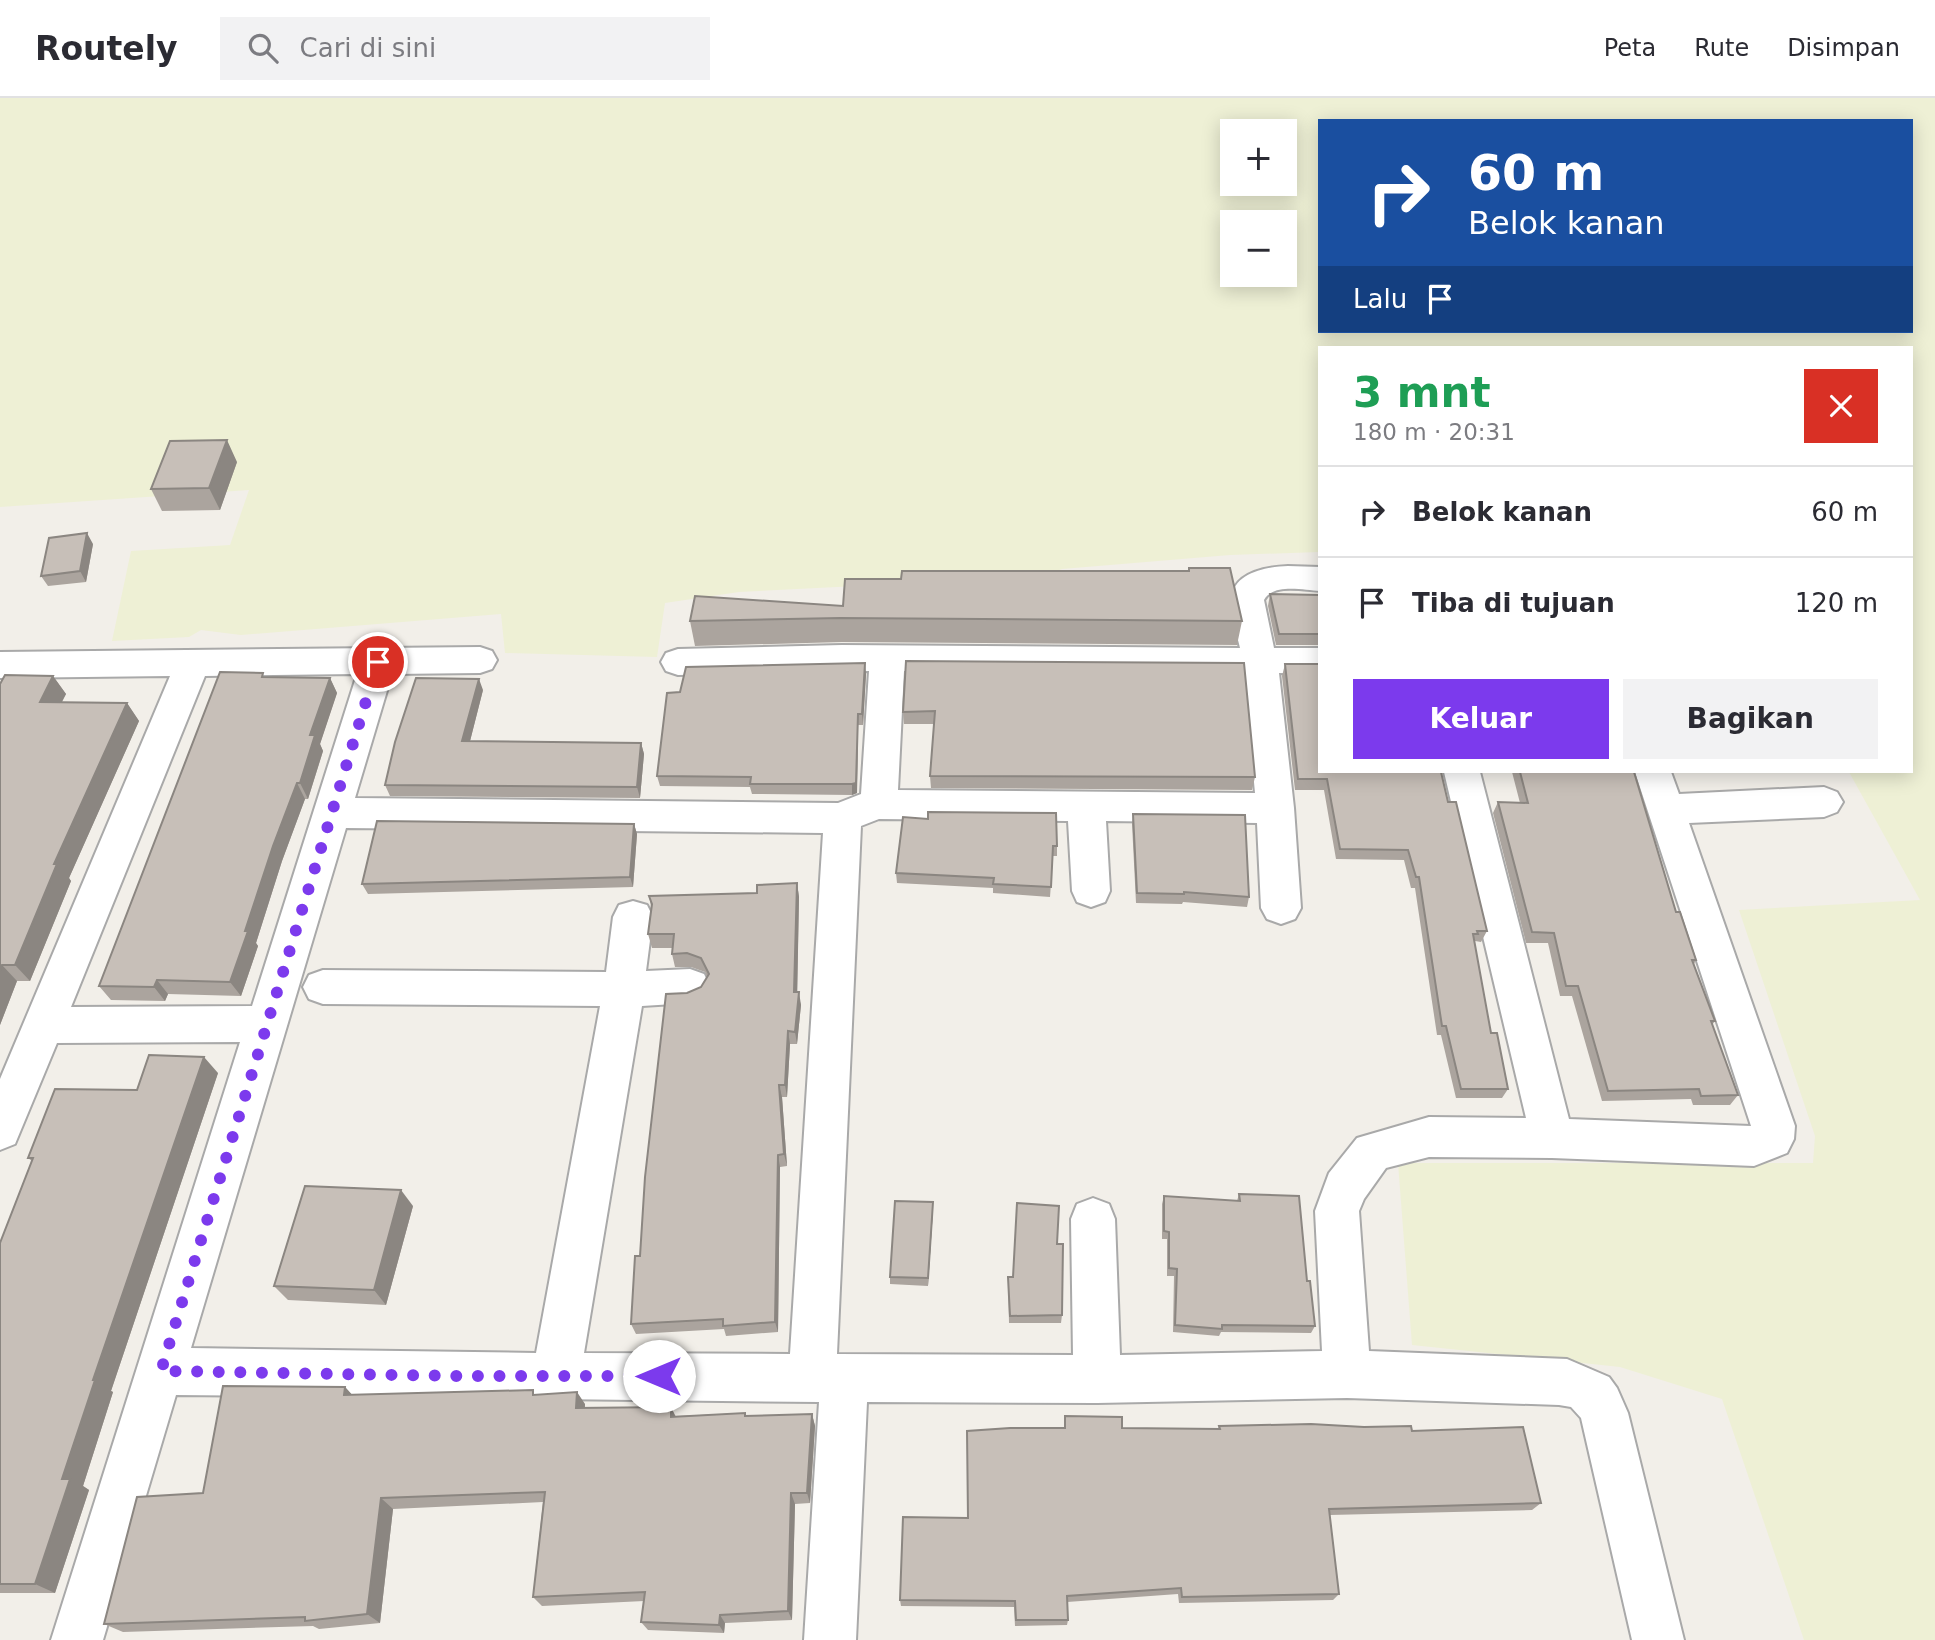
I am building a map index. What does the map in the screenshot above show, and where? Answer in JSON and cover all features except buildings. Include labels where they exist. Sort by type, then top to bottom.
[{"type":"street","points":[[1281,908],[1275,808],[1260,662],[1247,600],[1254,584],[1267,580],[1318,579]]},
{"type":"street","points":[[678,662],[796,658],[1318,661]]},
{"type":"street","points":[[0,665],[480,660]]},
{"type":"street","points":[[830,1640],[828,1378],[861,811],[887,660]]},
{"type":"street","points":[[0,1130],[25,1041],[193,662]]},
{"type":"street","points":[[77,1640],[378,662]]},
{"type":"street","points":[[1462,773],[1552,1138]]},
{"type":"street","points":[[1346,1374],[1337,1211],[1345,1188],[1371,1152],[1429,1138],[1552,1138],[1755,1146],[1772,1139],[1773,1126],[1660,790],[1824,802]]},
{"type":"street","points":[[331,813],[861,811],[1086,806],[1275,808]]},
{"type":"street","points":[[1086,806],[1091,891]]},
{"type":"street","points":[[556,1375],[624,989],[633,917]]},
{"type":"street","points":[[323,987],[624,989],[690,986]]},
{"type":"street","points":[[25,1041],[267,1024]]},
{"type":"street","points":[[1093,1219],[1097,1379]]},
{"type":"street","points":[[161,1371],[1097,1379],[1346,1374],[1559,1381],[1580,1384],[1592,1391],[1604,1413],[1658,1640]]},
{"type":"green space","points":[[0,98],[1935,98],[1935,1640],[1804,1640],[1722,1399],[1620,1367],[1412,1345],[1398,1163],[1813,1163],[1815,1136],[1739,910],[1920,900],[1850,773],[1913,773],[1913,346],[1318,346],[1318,552],[1230,555],[1062,569],[1040,577],[739,592],[665,603],[657,657],[505,653],[501,614],[241,635],[201,630],[189,637],[112,641],[131,551],[230,545],[249,490],[0,507]]},
{"type":"route","points":[[378,662],[161,1371],[659,1376]]}]
